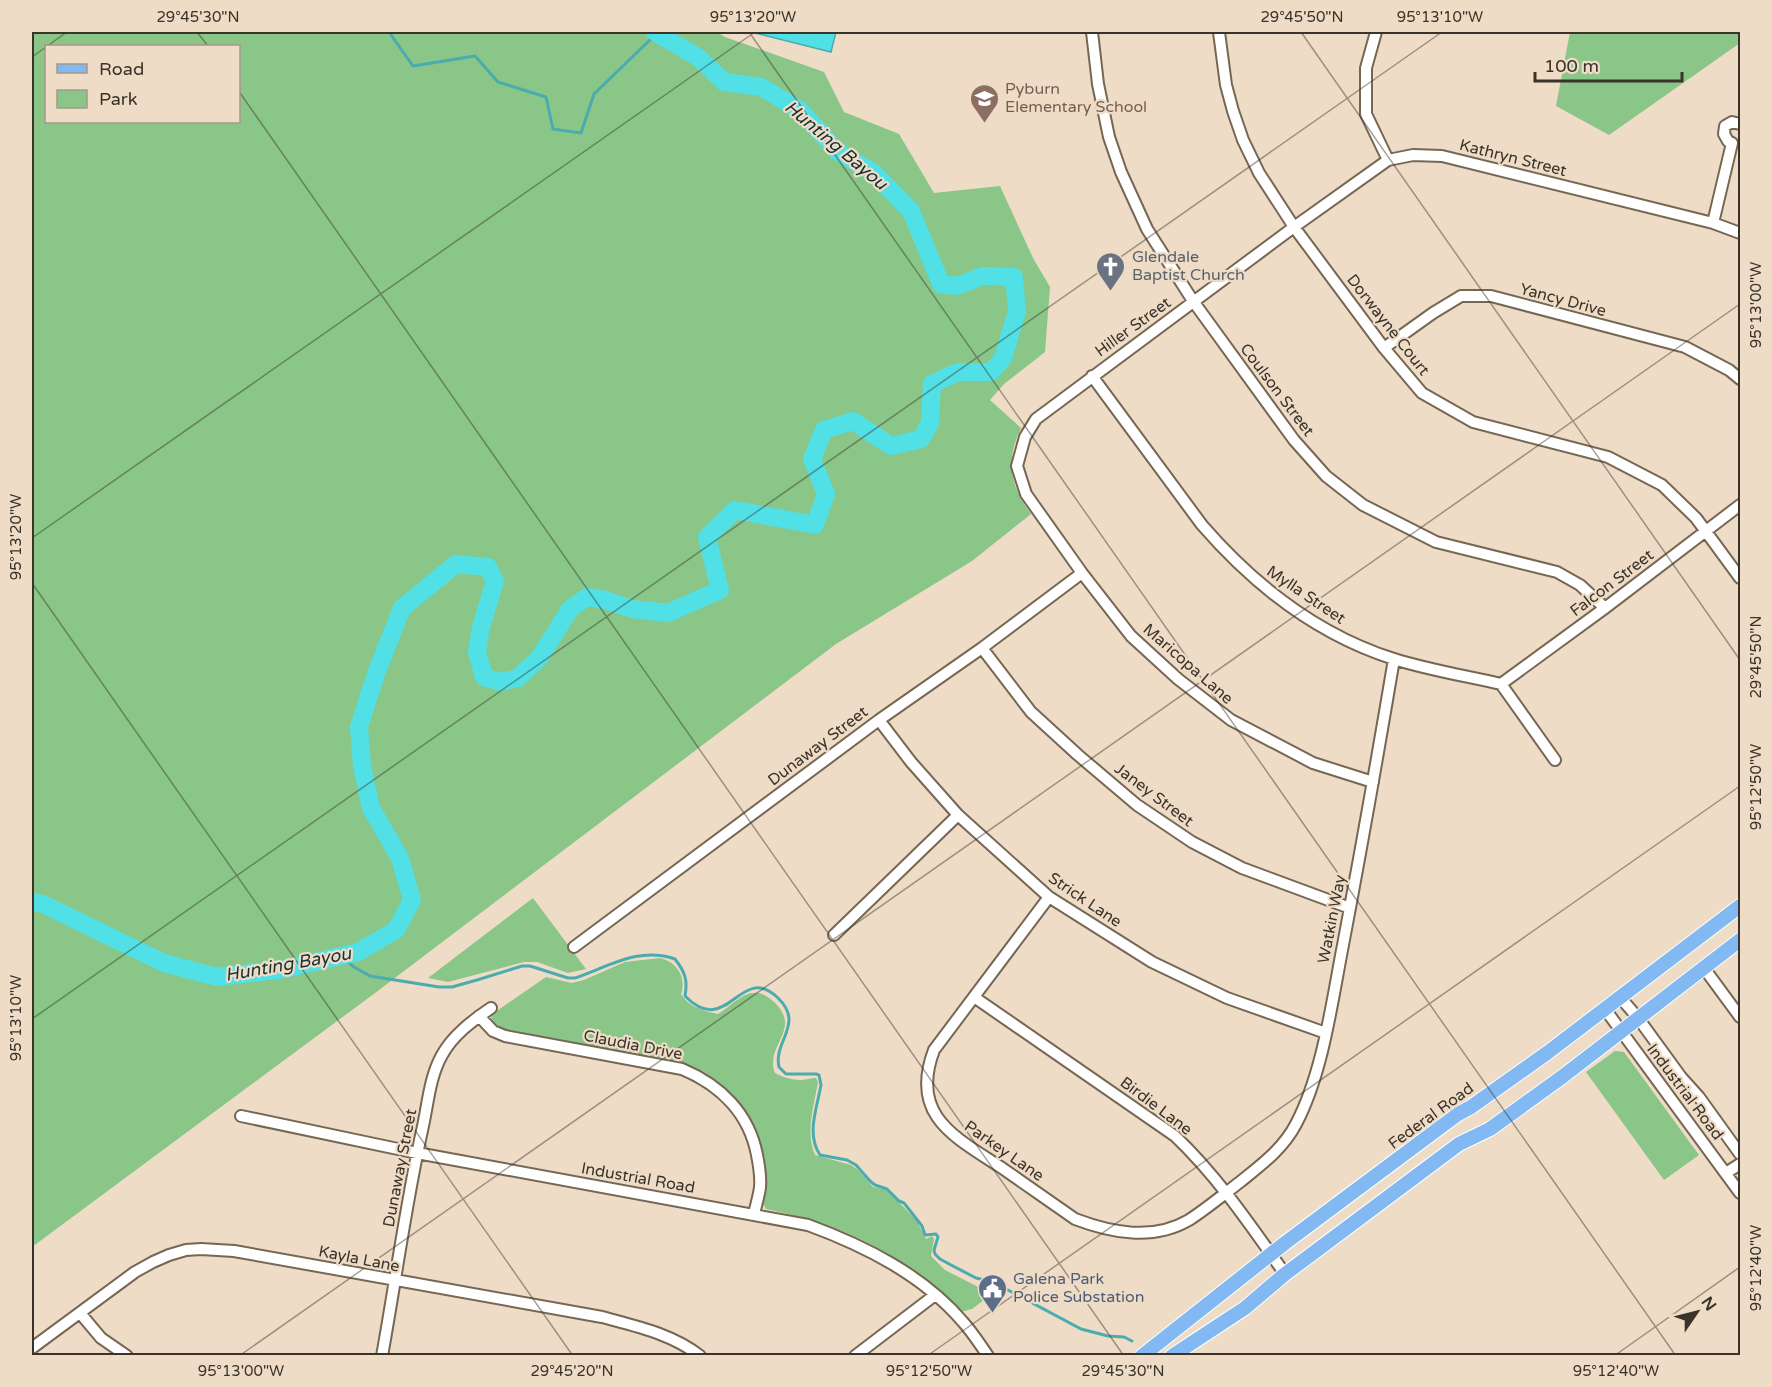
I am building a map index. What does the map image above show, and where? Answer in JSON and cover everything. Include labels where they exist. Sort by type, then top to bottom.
[{"type":"main road","name":"Federal Road","points":[[1142,1356],[1271,1254],[1458,1114],[1472,1107],[1620,998],[1740,906]]},
{"type":"main road","points":[[1172,1356],[1245,1308],[1285,1274],[1459,1144],[1490,1128],[1562,1077],[1740,940]]},
{"type":"main road","points":[[1433,1133],[1448,1153]]},
{"type":"street","name":"Coulson Street","points":[[1092,32],[1103,112],[1121,172],[1147,229],[1193,301],[1294,440],[1326,476],[1363,505],[1436,542],[1557,572],[1580,585],[1605,609]]},
{"type":"street","name":"Dorwayne Court","points":[[1219,32],[1226,85],[1233,111],[1243,140],[1259,173],[1294,227],[1384,348],[1422,393],[1473,423],[1608,457],[1662,485],[1684,504],[1740,578]]},
{"type":"street","points":[[1376,32],[1366,69],[1366,114],[1388,160]]},
{"type":"street","points":[[1713,223],[1736,141],[1725,138],[1725,126],[1732,122],[1740,124]]},
{"type":"street","name":"Kathryn Street","points":[[1294,227],[1388,160],[1413,155],[1442,156],[1713,223],[1740,233]]},
{"type":"street","name":"Hiller Street","points":[[1019,472],[1017,466],[1025,437],[1036,418],[1294,227]]},
{"type":"street","name":"Yancy Drive","points":[[1384,348],[1461,296],[1491,296],[1685,347],[1740,379]]},
{"type":"street","name":"Mylla Street","points":[[1092,376],[1202,525],[1261,585],[1280,600],[1323,628],[1394,659],[1501,684]]},
{"type":"street","name":"Maricopa Lane","points":[[1019,472],[1026,494],[1131,636],[1178,679],[1231,720],[1313,763],[1373,782]]},
{"type":"street","name":"Falcon Street","points":[[1501,684],[1605,609],[1740,505]]},
{"type":"street","name":"Dunaway Street","points":[[574,947],[879,720],[982,648],[1083,573]]},
{"type":"street","name":"Janey Street","points":[[982,648],[1031,712],[1137,805],[1192,842],[1242,868],[1350,908]]},
{"type":"street","name":"Watkin Way","points":[[1258,1168],[1276,1152],[1296,1126],[1309,1095],[1326,1033],[1394,659]]},
{"type":"street","points":[[1501,684],[1555,760]]},
{"type":"street","name":"Strick Lane","points":[[879,720],[911,762],[958,815],[1049,897],[1152,962],[1227,998],[1326,1033]]},
{"type":"street","points":[[834,935],[958,815]]},
{"type":"street","name":"Parkey Lane","points":[[1049,897],[934,1050],[926,1083],[928,1097],[941,1123],[954,1136],[1075,1219],[1119,1232],[1148,1233],[1188,1220],[1258,1168]]},
{"type":"street","points":[[1704,968],[1740,1017]]},
{"type":"street","name":"Birdie Lane","points":[[974,996],[1175,1136],[1196,1156],[1226,1192],[1285,1274]]},
{"type":"street","name":"Industrial Road","points":[[1620,998],[1699,1097],[1740,1154]]},
{"type":"street","name":"Dunaway Street","points":[[382,1356],[417,1153],[435,1072],[453,1040],[465,1027],[491,1008]]},
{"type":"street","name":"Industrial Road","points":[[1605,1008],[1740,1193]]},
{"type":"street","name":"Claudia Drive","points":[[479,1016],[493,1031],[505,1036],[682,1069],[712,1084],[734,1104],[755,1142],[760,1186],[754,1214]]},
{"type":"street","name":"Industrial Road","points":[[241,1116],[417,1153],[808,1225],[874,1253],[919,1281],[963,1322],[988,1356]]},
{"type":"street","points":[[1726,1173],[1740,1164]]},
{"type":"street","name":"Kayla Lane","points":[[32,1348],[135,1272],[169,1255],[201,1249],[234,1251],[602,1317],[646,1329],[692,1349],[700,1356]]},
{"type":"street","points":[[855,1356],[935,1295]]},
{"type":"street","points":[[80,1313],[101,1338],[128,1356]]},
{"type":"green space","points":[[32,32],[717,32],[725,37],[824,72],[844,112],[899,134],[934,193],[1000,186],[1033,258],[1050,287],[1045,352],[1004,384],[990,400],[1021,428],[1013,451],[1012,473],[1018,493],[1031,514],[972,561],[836,644],[375,993],[32,1247]]},
{"type":"green space","points":[[1570,32],[1739,32],[1740,43],[1609,135],[1556,106]]},
{"type":"green space","points":[[533,898],[586,969],[568,973],[537,962],[524,962],[448,982],[428,978]]},
{"type":"green space","points":[[660,958],[675,966],[681,976],[681,994],[688,1002],[702,1010],[718,1014],[738,999],[751,993],[765,995],[773,1001],[782,1011],[785,1020],[784,1029],[774,1054],[775,1073],[797,1080],[816,1078],[818,1082],[810,1128],[815,1155],[851,1165],[873,1187],[889,1192],[917,1221],[926,1239],[932,1236],[934,1239],[931,1256],[945,1270],[992,1294],[972,1309],[961,1312],[913,1271],[859,1238],[820,1223],[766,1209],[762,1199],[763,1159],[754,1126],[731,1094],[704,1072],[665,1059],[507,1031],[493,1021],[491,1015],[546,977],[572,983],[625,962]]},
{"type":"green space","points":[[1615,1051],[1624,1052],[1699,1155],[1664,1180],[1586,1072]]},
{"type":"water","points":[[751,32],[836,32],[831,52]]},
{"type":"waterway","points":[[389,32],[413,66],[475,56],[498,82],[546,97],[553,129],[581,133],[594,94],[657,33]]},
{"type":"waterway","name":"Hunting Bayou","points":[[32,902],[43,904],[164,963],[217,977],[284,969],[358,952],[396,930],[412,900],[400,858],[371,808],[362,766],[359,727],[377,671],[402,608],[456,564],[488,567],[495,581],[481,627],[477,652],[484,677],[500,682],[518,678],[540,657],[570,609],[587,597],[632,609],[668,613],[720,590],[707,537],[735,510],[815,525],[826,494],[812,459],[824,430],[853,421],[891,446],[921,439],[930,423],[932,384],[958,372],[991,372],[1003,358],[1017,311],[1014,277],[982,276],[957,286],[941,284],[911,211],[874,173],[837,151],[800,110],[761,87],[724,82],[699,58],[655,32]]},
{"type":"waterway","points":[[340,956],[370,976],[439,987],[452,987],[522,966],[575,978],[636,956],[662,956],[675,959],[681,968],[685,976],[685,996],[700,1007],[712,1010],[753,988],[765,989],[778,998],[786,1007],[789,1016],[789,1024],[778,1058],[779,1067],[786,1074],[819,1075],[821,1085],[813,1130],[820,1155],[847,1160],[856,1165],[875,1185],[887,1189],[904,1203],[922,1226],[925,1235],[936,1234],[938,1237],[934,1250],[940,1259],[976,1278],[993,1282],[1081,1329],[1108,1336],[1124,1337],[1132,1341]]},
{"type":"place","name":"Pyburn Elementary School","points":[[984,124]]},
{"type":"place","name":"Glendale Baptist Church","points":[[1111,292]]},
{"type":"place","name":"Galena Park Police Substation","points":[[992,1314]]}]
